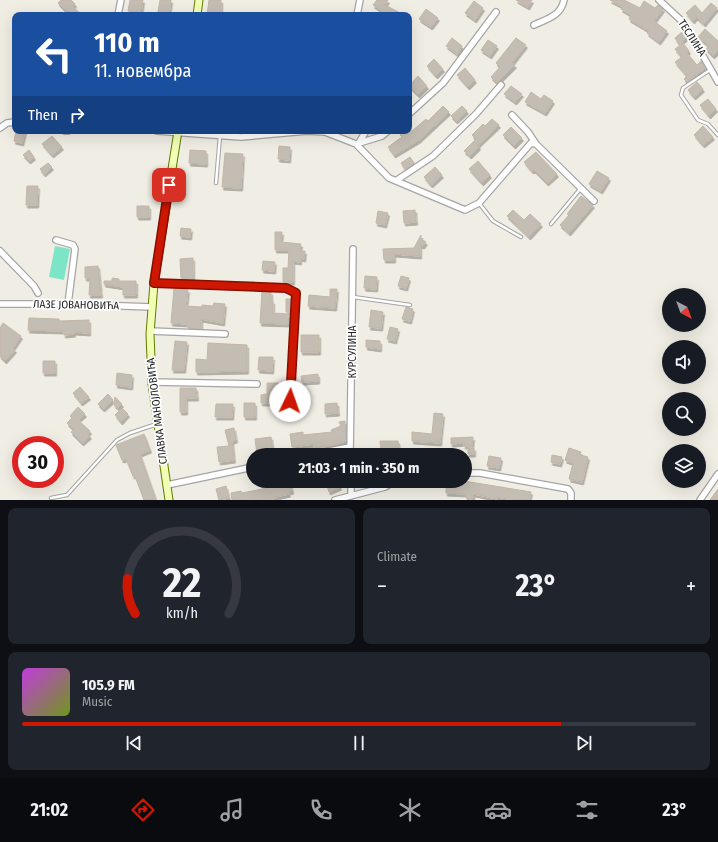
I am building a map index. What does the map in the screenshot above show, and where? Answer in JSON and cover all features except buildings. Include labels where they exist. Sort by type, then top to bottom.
[{"type":"main road","points":[[197,12],[199,0]]},
{"type":"main road","name":"СЛАВКА МАНОЈЛОВИЋА","points":[[169,500],[152,382],[150,331],[154,283],[178,134]]},
{"type":"street","points":[[118,12],[120,0]]},
{"type":"street","points":[[358,12],[360,0]]},
{"type":"street","points":[[534,25],[554,16],[559,11],[564,0]]},
{"type":"street","name":"ТЕСЛИНА","points":[[659,0],[684,23],[718,82]]},
{"type":"street","points":[[412,111],[443,83],[496,12]]},
{"type":"street","points":[[397,180],[434,156],[476,114],[501,85]]},
{"type":"street","points":[[512,115],[528,132],[536,144],[594,200]]},
{"type":"street","points":[[0,128],[6,123],[12,122]]},
{"type":"street","points":[[210,134],[241,137],[274,134]]},
{"type":"street","points":[[332,134],[358,142],[377,138],[383,134]]},
{"type":"street","points":[[358,142],[364,134]]},
{"type":"street","points":[[358,142],[389,178],[397,180],[465,210],[479,203],[529,143],[536,144]]},
{"type":"street","points":[[56,240],[73,245],[75,249],[68,304]]},
{"type":"street","name":"КУРСУЛИНА","points":[[350,447],[351,297],[353,249]]},
{"type":"street","points":[[0,251],[34,286],[38,293]]},
{"type":"street","points":[[154,283],[286,288],[296,293],[290,401]]},
{"type":"street","name":"ЛАЗЕ ЈОВАНОВИЋА","points":[[0,304],[68,304],[152,307]]},
{"type":"street","points":[[150,331],[226,334]]},
{"type":"street","points":[[152,382],[257,384]]},
{"type":"street","points":[[345,448],[350,447]]},
{"type":"street","points":[[167,485],[246,468]]},
{"type":"street","points":[[472,473],[480,473],[568,488],[571,493],[571,500]]},
{"type":"street","points":[[700,500],[718,474]]},
{"type":"street","points":[[351,488],[351,496]]},
{"type":"street","points":[[335,500],[381,488]]},
{"type":"lane","points":[[710,70],[683,88],[681,95],[698,120],[708,124],[718,136]]},
{"type":"lane","points":[[216,183],[220,135]]},
{"type":"lane","points":[[550,224],[581,188]]},
{"type":"lane","points":[[479,203],[493,221],[521,237]]},
{"type":"lane","points":[[351,297],[410,305]]},
{"type":"lane","points":[[51,498],[67,495],[117,440],[130,433],[158,424]]},
{"type":"green space","points":[[55,246],[70,249],[64,280],[49,277]]},
{"type":"route","points":[[169,185],[154,283],[286,288],[296,293],[290,401]]}]
